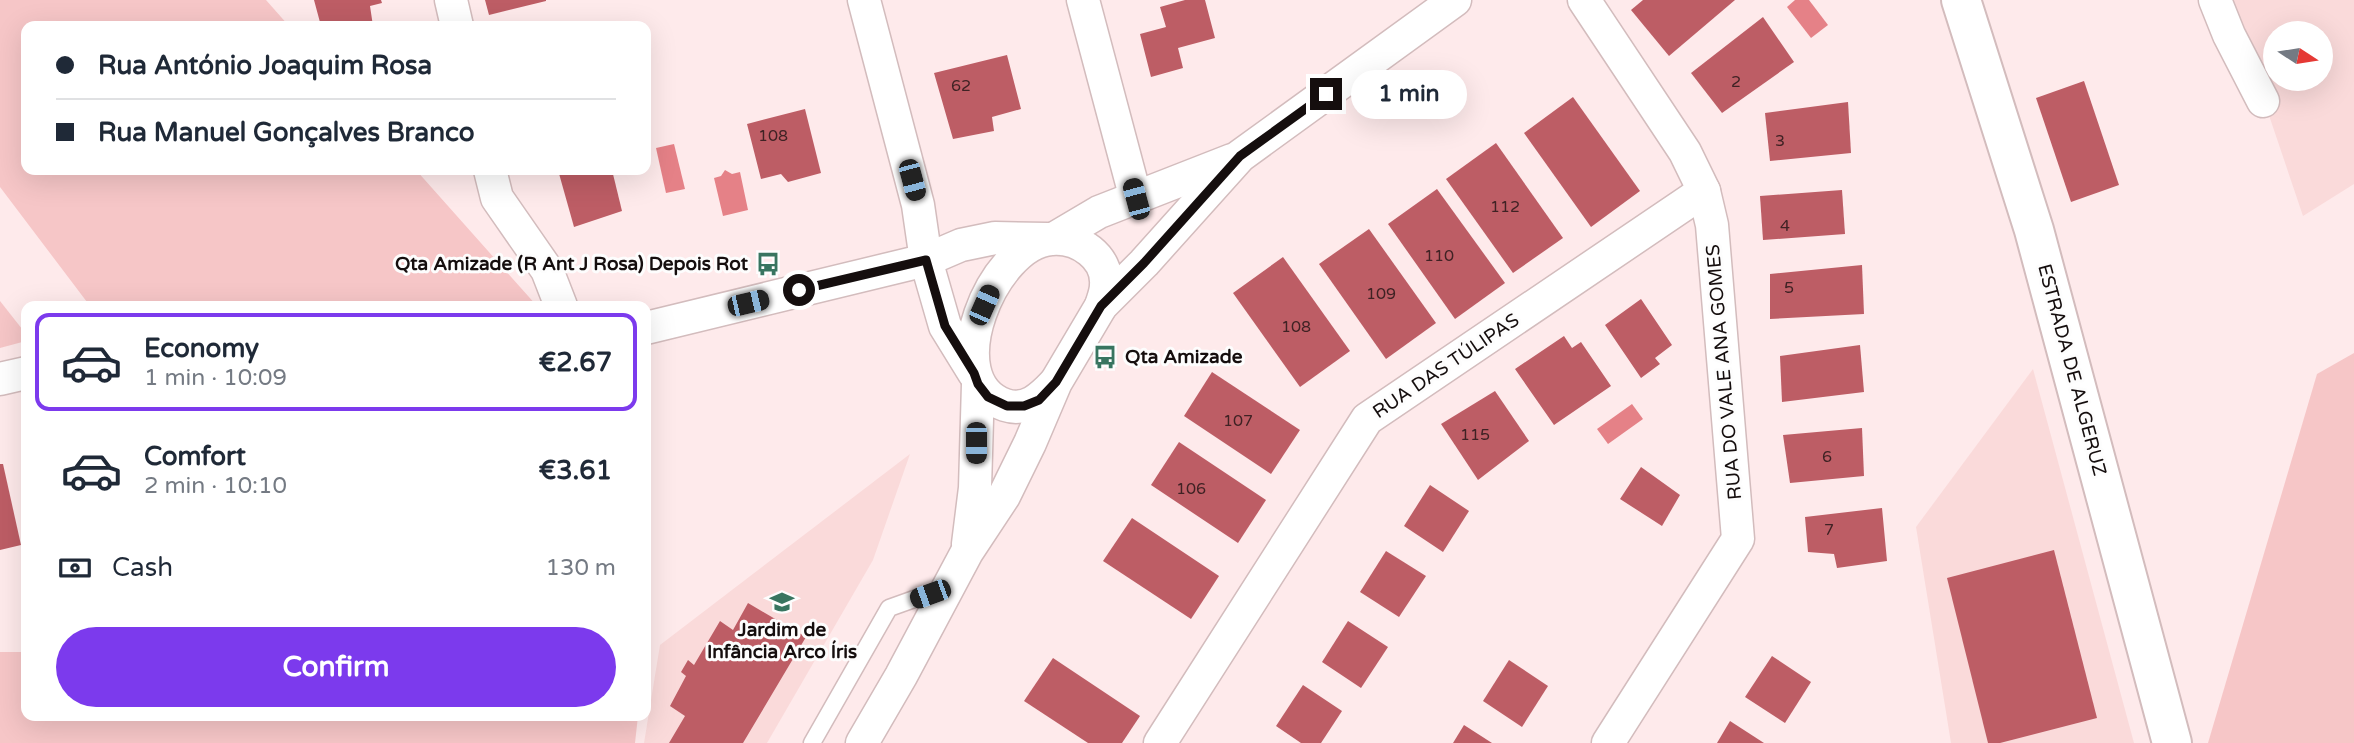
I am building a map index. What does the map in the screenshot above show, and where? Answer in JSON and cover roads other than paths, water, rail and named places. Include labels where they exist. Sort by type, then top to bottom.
[{"type":"main road","name":"ESTRADA DE ALGERUZ","points":[[1961,0],[2034,230],[2172,743]]},
{"type":"street","points":[[451,0],[456,21]]},
{"type":"street","points":[[864,0],[918,205],[926,260],[945,326],[988,397],[1007,406],[1024,406],[1039,400],[1056,382]]},
{"type":"street","points":[[1083,0],[1136,199]]},
{"type":"street","points":[[862,743],[967,552],[1004,495],[1056,382],[1101,306],[1144,263],[1240,156],[1455,0]]},
{"type":"street","name":"RUA DO VALE ANA GOMES","points":[[1584,0],[1685,152],[1704,191],[1712,225],[1738,539],[1608,743]]},
{"type":"street","points":[[2215,0],[2229,35],[2263,102]]},
{"type":"street","points":[[967,552],[975,488],[974,348],[978,320],[991,290],[1006,268],[1025,249],[1051,239],[1099,212],[1240,156]]},
{"type":"street","points":[[491,175],[497,198],[547,270],[559,301]]},
{"type":"street","name":"RUA DAS TÚLIPAS","points":[[1160,743],[1367,419],[1704,191]]},
{"type":"street","points":[[651,327],[926,260],[961,245],[995,238],[1072,241],[1089,249],[1103,265],[1107,285],[1101,306]]},
{"type":"street","points":[[0,379],[21,374]]},
{"type":"lane","points":[[812,743],[889,608],[950,586]]},
{"type":"place","name":"Qta Amizade (R Ant J Rosa) Depois Rot","points":[[768,264]]},
{"type":"place","name":"Qta Amizade","points":[[1105,357]]},
{"type":"place","name":"Jardim de Infância Arco Íris","points":[[782,602]]}]
